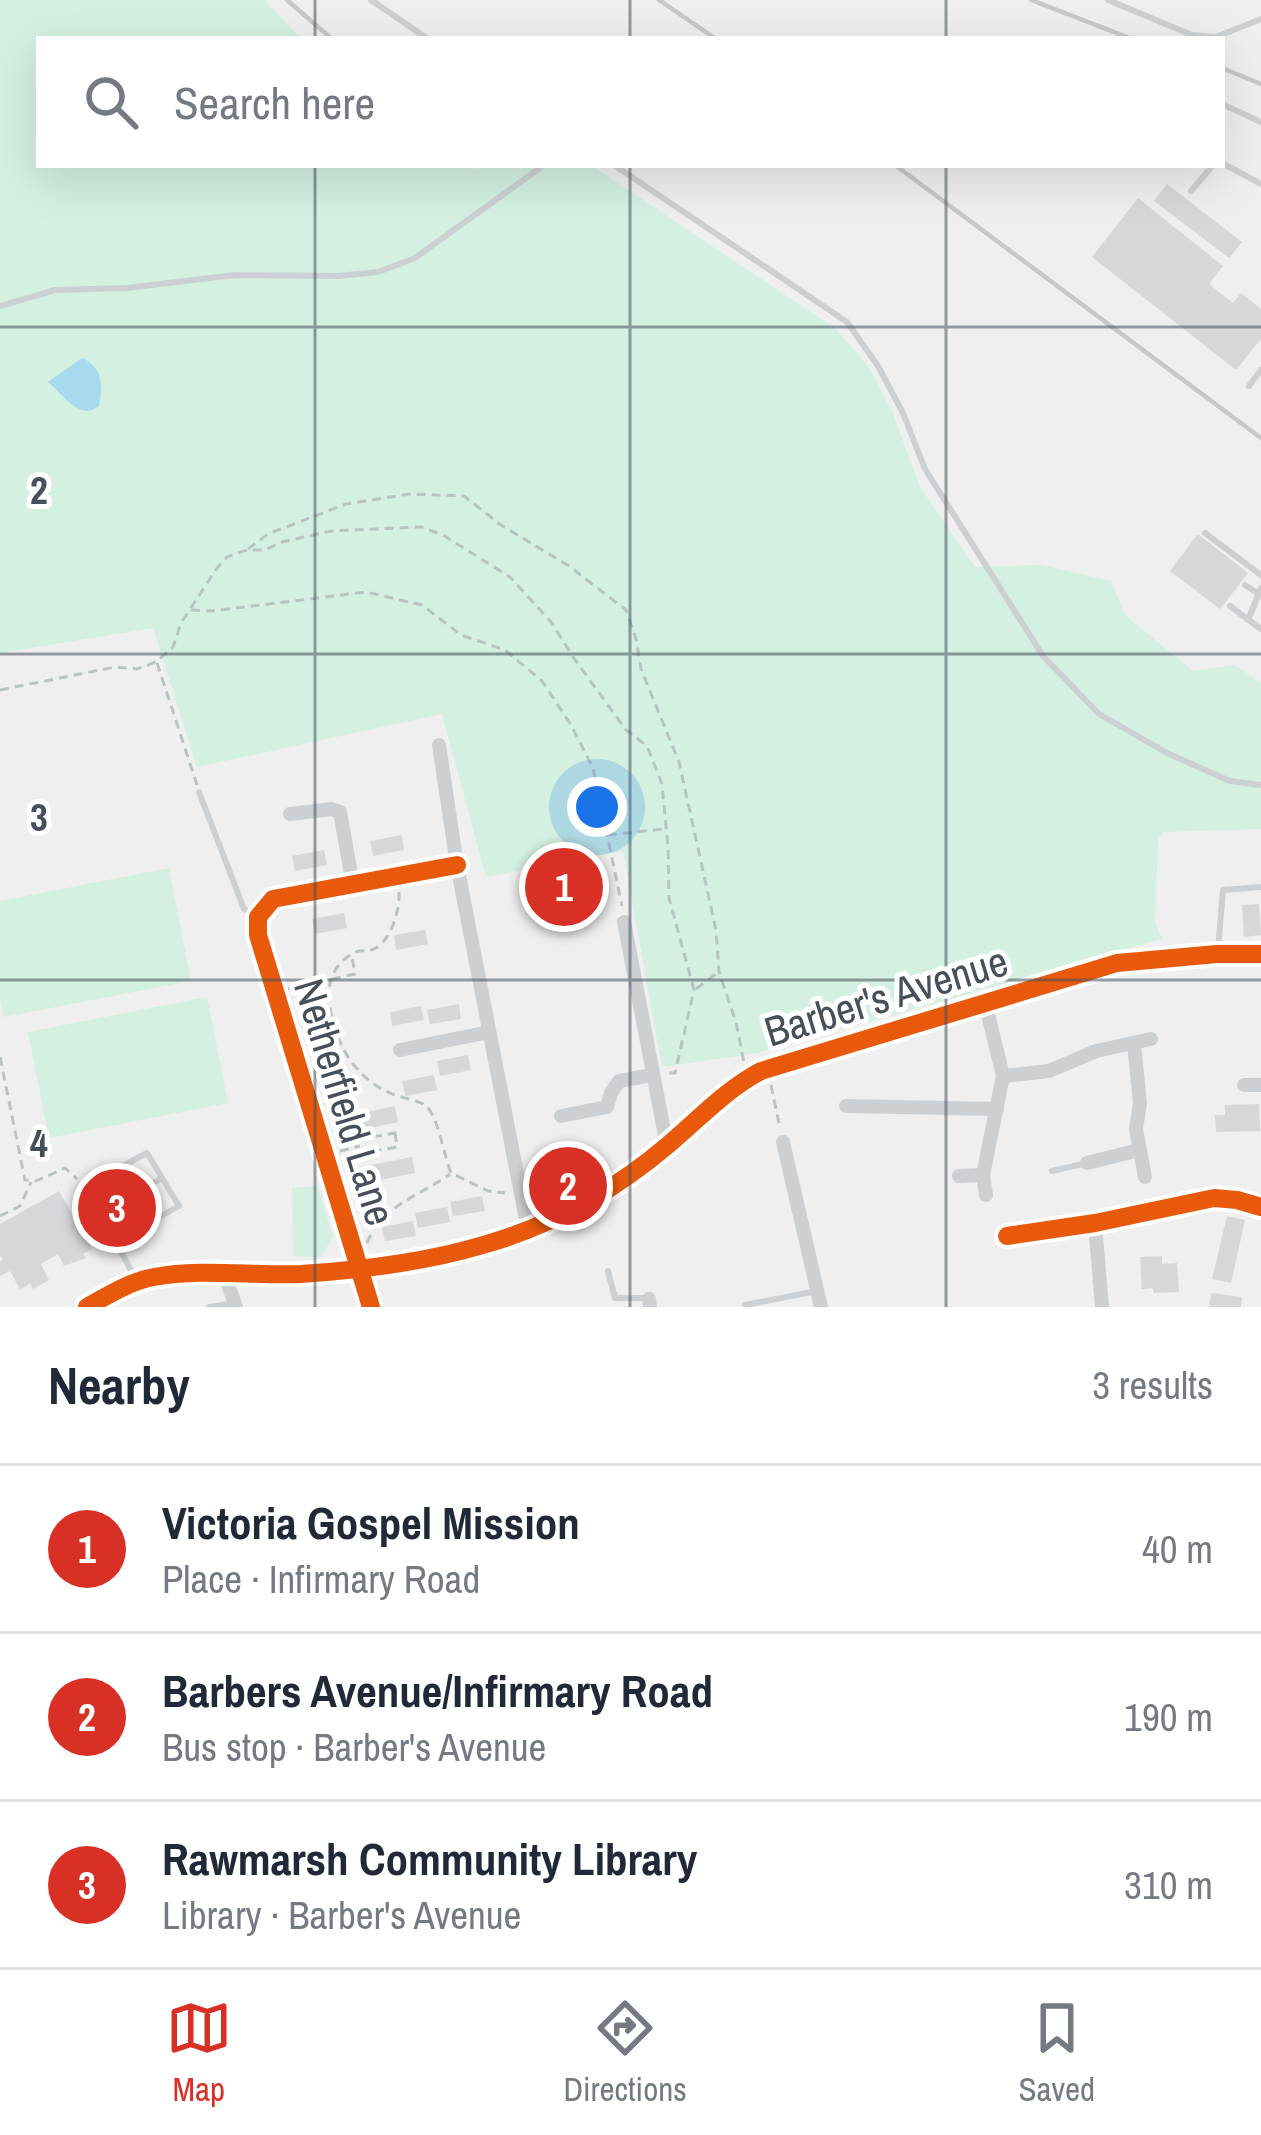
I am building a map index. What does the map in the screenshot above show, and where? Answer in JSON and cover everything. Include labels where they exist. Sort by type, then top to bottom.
[{"type":"street","points":[[439,746],[457,865],[528,1230]]},
{"type":"street","points":[[290,814],[340,812],[353,885]]},
{"type":"street","points":[[258,916],[273,899],[457,865]]},
{"type":"street","name":"Netherfield Lane","points":[[258,916],[257,935],[371,1307]]},
{"type":"street","points":[[624,922],[667,1146]]},
{"type":"street","name":"Barber's Avenue","points":[[87,1307],[151,1277],[358,1270],[479,1246],[528,1230],[597,1197],[755,1074],[1118,963],[1261,954]]},
{"type":"street","points":[[985,1002],[1003,1076],[983,1175],[986,1195]]},
{"type":"street","points":[[400,1050],[489,1033]]},
{"type":"street","points":[[1003,1076],[1049,1071],[1096,1051],[1151,1039]]},
{"type":"street","points":[[1134,1044],[1140,1102],[1136,1129],[1145,1177]]},
{"type":"street","points":[[560,1116],[608,1107],[619,1081],[652,1075]]},
{"type":"street","points":[[1244,1085],[1261,1085]]},
{"type":"street","points":[[846,1106],[997,1109]]},
{"type":"street","points":[[783,1142],[821,1307]]},
{"type":"street","points":[[1087,1163],[1138,1150]]},
{"type":"street","points":[[959,1176],[983,1175]]},
{"type":"street","points":[[1006,1237],[1214,1198],[1261,1207]]},
{"type":"street","points":[[1095,1223],[1102,1307]]},
{"type":"street","points":[[224,1273],[236,1305]]},
{"type":"lane","points":[[371,0],[424,36]]},
{"type":"lane","points":[[1108,0],[1204,36]]},
{"type":"lane","points":[[1218,36],[1261,19]]},
{"type":"lane","points":[[1225,105],[1261,122]]},
{"type":"lane","points":[[1225,165],[1261,184]]},
{"type":"lane","points":[[0,305],[56,290],[127,288],[236,275],[378,272],[415,258],[540,168]]},
{"type":"lane","points":[[618,168],[847,322],[887,382],[925,469],[1043,656],[1100,714],[1169,754],[1230,781],[1261,785]]},
{"type":"lane","points":[[1191,191],[1210,168]]},
{"type":"lane","points":[[1249,386],[1261,370]]},
{"type":"lane","points":[[1205,533],[1261,575]]},
{"type":"lane","points":[[1245,584],[1260,591],[1248,620]]},
{"type":"lane","points":[[1230,606],[1261,629]]},
{"type":"lane","points":[[200,792],[244,909],[258,916]]},
{"type":"lane","points":[[1217,954],[1223,890],[1261,887]]},
{"type":"lane","points":[[116,1242],[178,1206],[147,1153],[85,1186],[138,1283]]},
{"type":"lane","points":[[1052,1171],[1087,1163]]},
{"type":"lane","points":[[100,1213],[161,1178]]},
{"type":"lane","points":[[608,1271],[615,1298],[650,1303]]},
{"type":"lane","points":[[745,1305],[817,1291]]},
{"type":"lane","points":[[209,1307],[236,1305]]},
{"type":"path","points":[[247,550],[268,534],[346,504],[410,494],[464,496],[626,610],[640,669],[679,762],[716,930],[719,972],[736,1022],[739,1048],[755,1074],[770,1081],[783,1142]]},
{"type":"path","points":[[0,690],[115,667],[137,670],[156,662],[173,647],[189,610],[226,557],[247,550],[265,550],[331,531],[421,527],[488,561],[510,577],[552,623],[626,730],[647,746],[662,784],[669,898],[694,990],[675,1072],[652,1075]]},
{"type":"path","points":[[189,610],[366,592],[422,604],[461,635],[505,650],[542,681],[593,768],[624,922]]},
{"type":"path","points":[[156,662],[200,792]]},
{"type":"path","points":[[608,835],[665,829]]},
{"type":"path","points":[[275,992],[355,974],[352,956]]},
{"type":"path","points":[[694,990],[719,972]]},
{"type":"path","points":[[0,1058],[25,1180],[65,1168],[85,1186]]},
{"type":"path","points":[[394,1133],[397,1147],[363,1153],[362,1146],[361,1139],[394,1133]]},
{"type":"path","points":[[338,1151],[362,1146]]},
{"type":"path","points":[[364,1248],[384,1216],[451,1173]]},
{"type":"path","points":[[0,1216],[20,1206],[32,1180]]},
{"type":"green space","points":[[0,0],[264,0],[299,36],[36,36],[36,168],[595,168],[836,329],[869,367],[892,411],[920,487],[975,567],[1042,565],[1111,581],[1125,615],[1193,671],[1235,665],[1261,683],[1261,829],[1164,832],[1158,839],[1155,922],[1162,939],[758,1053],[662,1067],[623,851],[486,877],[442,714],[197,767],[153,628],[0,653]]},
{"type":"green space","points":[[169,868],[191,981],[4,1017],[0,901]]},
{"type":"green space","points":[[207,997],[228,1103],[49,1138],[28,1032]]},
{"type":"green space","points":[[318,1186],[333,1237],[321,1257],[293,1256],[292,1188]]},
{"type":"water","points":[[82,358],[94,366],[101,391],[99,406],[85,411],[48,382]]},
{"type":"building","points":[[1167,184],[1242,242],[1229,258],[1154,201]]},
{"type":"building","points":[[1138,198],[1223,266],[1209,284],[1233,303],[1241,293],[1261,309],[1261,339],[1236,370],[1092,257]]},
{"type":"building","points":[[1198,534],[1248,573],[1220,609],[1170,571]]},
{"type":"building","points":[[402,835],[404,850],[373,856],[370,841]]},
{"type":"building","points":[[324,850],[327,865],[295,871],[292,856]]},
{"type":"building","points":[[569,867],[578,902],[559,906],[551,872]]},
{"type":"building","points":[[1259,904],[1261,935],[1244,937],[1242,905]]},
{"type":"building","points":[[344,913],[347,928],[315,934],[312,919]]},
{"type":"building","points":[[425,930],[428,944],[396,950],[394,935]]},
{"type":"building","points":[[459,1004],[461,1019],[430,1024],[427,1010]]},
{"type":"building","points":[[421,1006],[424,1020],[392,1026],[390,1012]]},
{"type":"building","points":[[468,1055],[471,1070],[440,1076],[437,1061]]},
{"type":"building","points":[[434,1075],[437,1090],[405,1096],[402,1081]]},
{"type":"building","points":[[1259,1104],[1260,1131],[1216,1132],[1215,1115],[1225,1115],[1225,1105]]},
{"type":"building","points":[[395,1106],[398,1122],[352,1132],[349,1116]]},
{"type":"building","points":[[412,1157],[415,1173],[370,1182],[366,1166]]},
{"type":"building","points":[[59,1191],[92,1249],[83,1254],[86,1258],[64,1266],[58,1254],[41,1264],[49,1280],[33,1289],[30,1284],[20,1289],[10,1271],[0,1276],[0,1224]]},
{"type":"building","points":[[482,1196],[485,1211],[453,1216],[450,1202]]},
{"type":"building","points":[[447,1207],[450,1222],[418,1228],[415,1213]]},
{"type":"building","points":[[1227,1216],[1245,1220],[1231,1283],[1212,1279]]},
{"type":"building","points":[[413,1221],[416,1236],[385,1241],[382,1227]]},
{"type":"building","points":[[1162,1256],[1162,1264],[1177,1263],[1179,1292],[1142,1289],[1140,1257]]},
{"type":"building","points":[[1211,1293],[1242,1297],[1241,1307],[1209,1307]]},
{"type":"railway","points":[[287,0],[329,36]]},
{"type":"railway","points":[[659,0],[712,36]]},
{"type":"railway","points":[[1031,0],[1124,36]]},
{"type":"railway","points":[[1225,69],[1261,84]]},
{"type":"railway","points":[[899,168],[1261,438]]},
{"type":"cycle path","points":[[371,1307],[258,935],[258,917],[273,899],[457,865]]},
{"type":"cycle path","points":[[87,1307],[154,1277],[346,1270],[416,1261],[483,1245],[533,1228],[603,1192],[761,1071],[1117,963],[1261,954]]},
{"type":"cycle path","points":[[1007,1236],[1214,1198],[1261,1207]]},
{"type":"place","name":"Victoria Gospel Mission","points":[[564,887]]},
{"type":"place","name":"Barbers Avenue/Infirmary Road","points":[[568,1186]]},
{"type":"place","name":"Rawmarsh Community Library","points":[[117,1208]]}]
